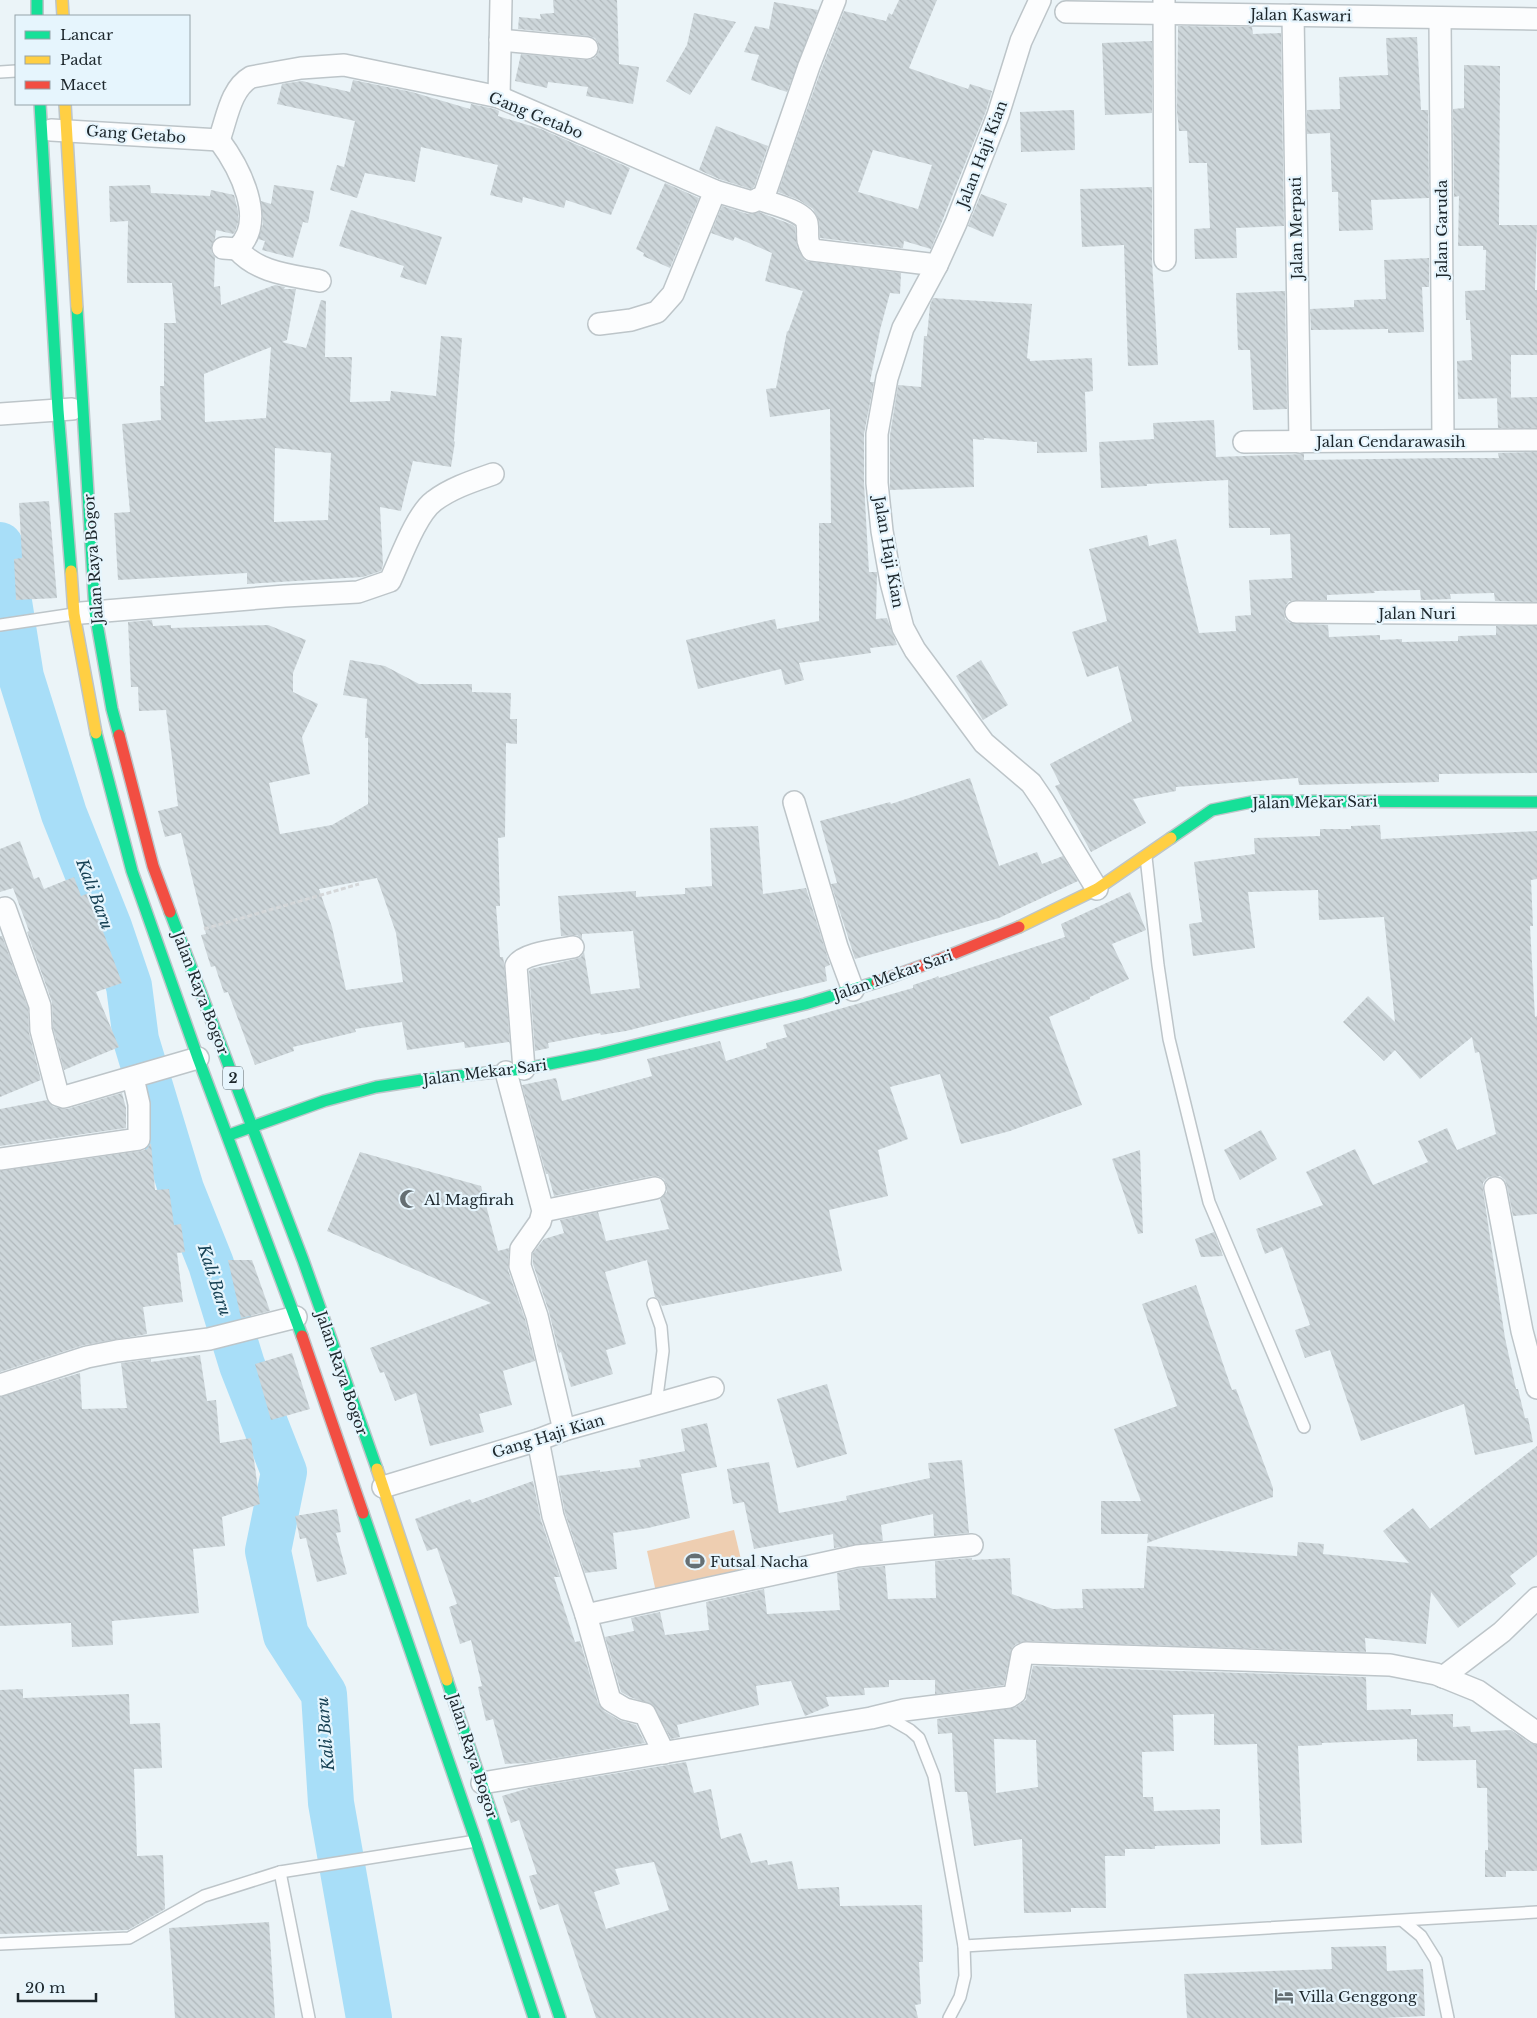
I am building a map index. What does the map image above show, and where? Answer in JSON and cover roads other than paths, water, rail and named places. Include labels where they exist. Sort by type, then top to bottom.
[{"type":"main road","points":[[37,0],[37,15]]},
{"type":"main road","points":[[62,0],[63,15]]},
{"type":"main road","name":"Jalan Raya Bogor","points":[[40,105],[58,410],[84,613],[91,716],[132,871],[198,1058],[228,1135],[291,1264],[383,1487],[482,1783],[488,1839],[534,2018]]},
{"type":"main road","name":"Jalan Raya Bogor","points":[[65,105],[65,130],[84,409],[84,613],[112,709],[153,866],[251,1126],[291,1264],[296,1317],[488,1839],[560,2018]]},
{"type":"main road","name":"Jalan Mekar Sari","points":[[228,1135],[324,1101],[376,1087],[428,1079],[515,1070],[636,1044],[796,1006],[853,990],[906,972],[1028,923],[1097,889],[1212,810],[1256,801],[1537,802]]},
{"type":"street","points":[[499,97],[501,0]]},
{"type":"street","points":[[758,199],[764,196],[809,66],[835,0]]},
{"type":"street","name":"Jalan Haji Kian","points":[[1040,0],[1021,41],[998,114],[966,196],[937,265],[903,328],[887,378],[877,434],[877,483],[882,531],[893,591],[903,628],[915,650],[984,742],[1031,783],[1097,889]]},
{"type":"street","points":[[1164,7],[1166,260]]},
{"type":"street","name":"Jalan Kaswari","points":[[1066,12],[1164,7],[1292,15],[1537,19]]},
{"type":"street","name":"Jalan Merpati","points":[[1292,15],[1300,442]]},
{"type":"street","name":"Jalan Garuda","points":[[1440,18],[1443,440]]},
{"type":"street","points":[[500,40],[587,48]]},
{"type":"street","name":"Gang Getabo","points":[[41,130],[219,140],[234,97],[239,86],[244,81],[251,77],[301,68],[344,65],[499,97],[715,191],[752,202],[758,199],[802,215],[807,223],[807,242],[812,250],[937,265]]},
{"type":"street","points":[[219,140],[239,170],[250,203],[248,232],[245,241],[230,248],[254,264],[266,269],[320,282]]},
{"type":"street","points":[[599,324],[631,320],[657,312],[673,294],[715,191]]},
{"type":"street","points":[[10,413],[84,409]]},
{"type":"street","name":"Jalan Cendarawasih","points":[[1244,442],[1537,440]]},
{"type":"street","points":[[84,613],[286,596],[358,592],[378,587],[390,581],[421,514],[433,501],[456,488],[493,474]]},
{"type":"street","name":"Jalan Nuri","points":[[1296,612],[1537,614]]},
{"type":"street","points":[[794,802],[837,947],[853,990]]},
{"type":"street","points":[[5,908],[40,1006],[41,1030],[58,1095],[64,1097],[198,1058]]},
{"type":"street","points":[[564,1430],[537,1316],[520,1266],[522,1249],[540,1222],[543,1211],[515,1070],[516,966],[518,962],[526,957],[573,947]]},
{"type":"street","points":[[0,1159],[139,1139],[139,1104],[135,1077]]},
{"type":"street","points":[[543,1211],[655,1188]]},
{"type":"street","points":[[1495,1188],[1522,1331],[1537,1388]]},
{"type":"street","points":[[0,1385],[87,1357],[117,1351],[209,1339],[296,1317]]},
{"type":"street","name":"Gang Haji Kian","points":[[383,1487],[538,1440],[564,1430],[713,1388]]},
{"type":"street","points":[[538,1440],[552,1516],[586,1615],[610,1700],[624,1709],[645,1714],[664,1753]]},
{"type":"street","points":[[586,1615],[857,1556],[972,1545]]},
{"type":"street","points":[[1443,1677],[1502,1632],[1537,1598]]},
{"type":"street","points":[[482,1783],[884,1715],[904,1710],[1009,1697],[1016,1693],[1022,1655],[1026,1653],[1390,1665],[1436,1674],[1478,1691],[1537,1733]]},
{"type":"lane","points":[[0,72],[15,71]]},
{"type":"lane","points":[[0,625],[84,613]]},
{"type":"lane","points":[[1146,855],[1158,964],[1169,1039],[1210,1202],[1304,1427]]},
{"type":"lane","points":[[654,1304],[661,1327],[663,1350],[656,1404]]},
{"type":"lane","points":[[884,1715],[910,1730],[919,1738],[934,1776],[964,1946],[965,1976],[960,1998],[949,2018]]},
{"type":"lane","points":[[0,1944],[129,1938],[204,1896],[280,1872],[488,1839]]},
{"type":"lane","points":[[280,1872],[309,2018]]},
{"type":"lane","points":[[964,1946],[1537,1912]]},
{"type":"lane","points":[[1403,1921],[1421,1936],[1436,1960],[1448,2018]]},
{"type":"waterway","name":"Kali Baru","points":[[0,545],[21,677],[64,814],[109,927],[129,986],[136,1040],[181,1189],[211,1264],[242,1365],[284,1472],[268,1551],[286,1635],[324,1694],[331,1803],[369,2018]]},
{"type":"place","name":"Al Magfirah","points":[[409,1199]]},
{"type":"place","name":"Futsal Nacha","points":[[695,1561]]},
{"type":"place","name":"Villa Genggong","points":[[1284,1996]]}]
